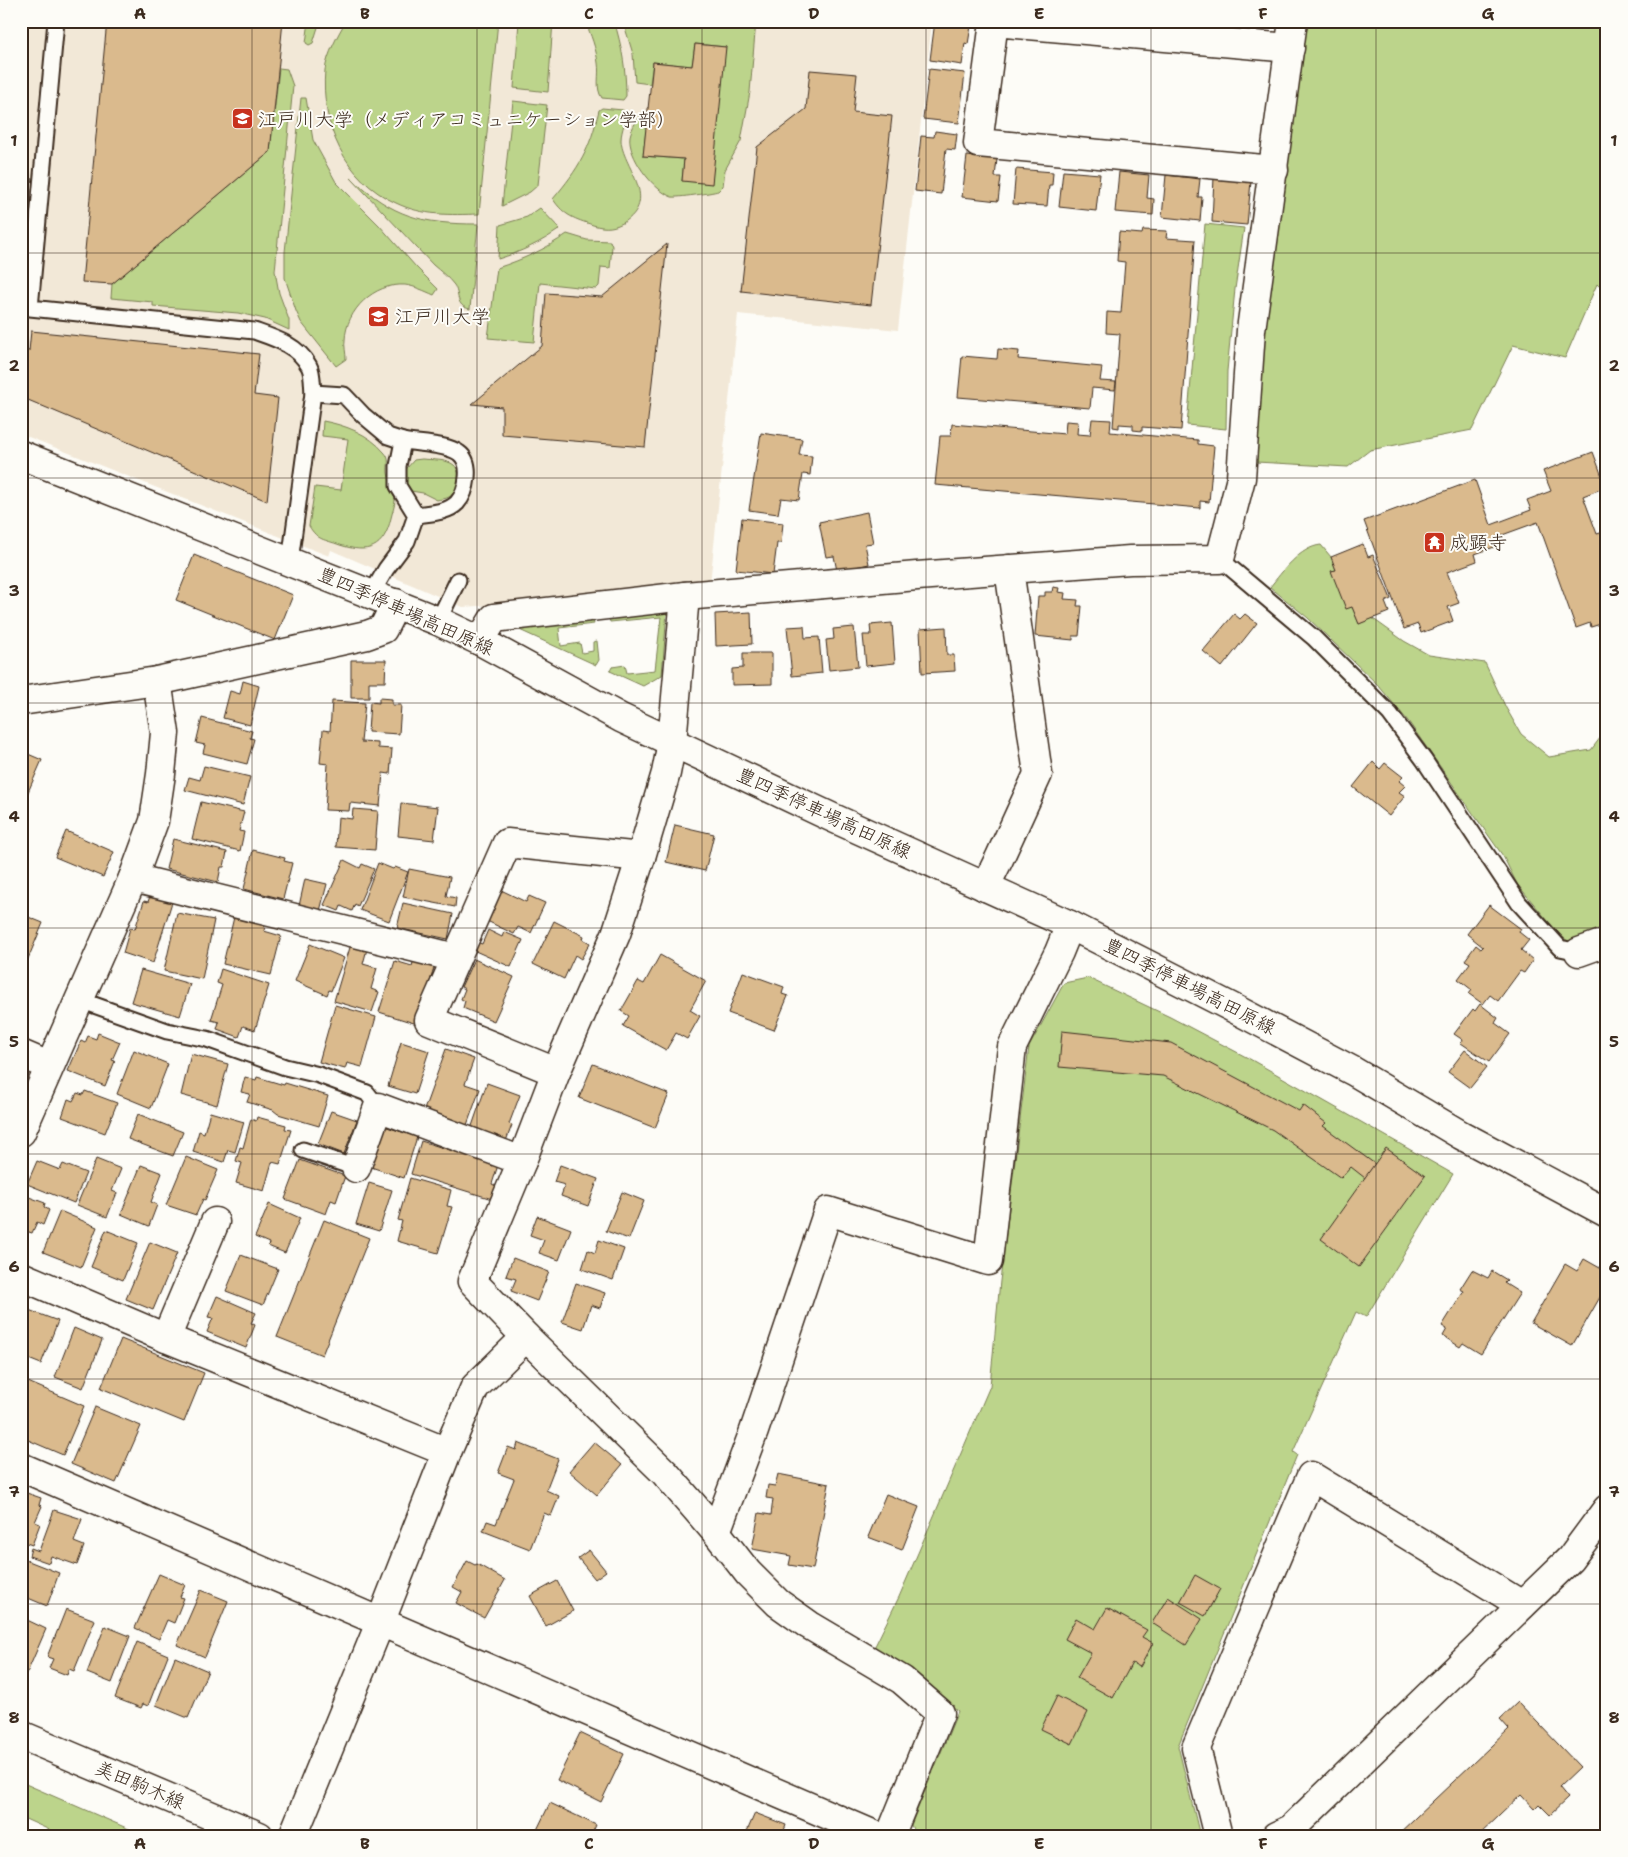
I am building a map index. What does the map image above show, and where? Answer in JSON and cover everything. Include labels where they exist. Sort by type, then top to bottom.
[{"type":"street","points":[[480,641],[494,618],[685,596],[1130,560],[1220,559],[1241,478],[1251,330],[1274,170],[1291,34],[994,22],[978,142],[1274,170]]},
{"type":"street","name":"豊四季停車場高田原線","points":[[21,455],[384,598],[480,641],[621,718],[1070,926],[1237,1010],[1352,1071],[1461,1135],[1607,1213]]},
{"type":"street","points":[[984,886],[999,859],[1038,774],[1008,569]]},
{"type":"street","points":[[685,596],[672,742],[666,773],[641,857],[616,934],[556,1072],[522,1161],[472,1281],[526,1337],[665,1473],[716,1532],[748,1573],[778,1603],[809,1625],[902,1680],[940,1713],[890,1836]]},
{"type":"street","points":[[21,701],[157,681],[367,635],[383,629],[384,598]]},
{"type":"street","points":[[21,1132],[133,878],[154,821],[165,733],[157,681]]},
{"type":"street","points":[[556,1072],[429,1020],[507,842],[641,857]]},
{"type":"street","points":[[133,878],[456,958]]},
{"type":"street","points":[[716,1532],[754,1431],[828,1210],[988,1261],[1012,1047],[1070,926]]},
{"type":"street","points":[[1579,952],[1607,942]]},
{"type":"street","points":[[21,1054],[49,1066]]},
{"type":"street","points":[[356,1168],[378,1107],[522,1161]]},
{"type":"street","points":[[166,1338],[215,1222]]},
{"type":"street","points":[[21,1276],[166,1338],[447,1452]]},
{"type":"street","points":[[293,1836],[447,1452],[475,1387],[526,1337]]},
{"type":"street","points":[[21,1467],[878,1836]]},
{"type":"street","points":[[1218,1836],[1196,1748],[1311,1476],[1522,1605]]},
{"type":"street","points":[[1276,1836],[1291,1829],[1570,1559],[1607,1509]]},
{"type":"street","name":"美田駒木線","points":[[21,1735],[259,1836]]},
{"type":"lane","points":[[56,21],[30,308],[254,331],[286,343],[302,357],[310,367],[313,393],[290,561]]},
{"type":"lane","points":[[313,393],[344,395],[363,415],[388,436],[403,441],[449,448],[460,454],[465,460],[467,472],[465,488],[456,503],[444,511],[416,515]]},
{"type":"lane","points":[[403,441],[398,466],[398,486],[416,515]]},
{"type":"lane","points":[[384,598],[386,569],[407,541],[416,515]]},
{"type":"lane","points":[[1220,559],[1314,638],[1390,714],[1424,760],[1519,904],[1560,948],[1579,952]]},
{"type":"lane","points":[[438,621],[458,580]]},
{"type":"lane","points":[[80,1000],[167,1031],[207,1039],[285,1067],[335,1081],[367,1093],[378,1107]]},
{"type":"lane","points":[[303,1150],[356,1168]]},
{"type":"shaded area","name":"江戸川大学","points":[[21,21],[932,21],[898,330],[738,314],[710,584],[557,601],[463,607],[331,550],[329,556],[21,434]]},
{"type":"green space","points":[[309,21],[320,21],[313,43],[309,45],[306,43]]},
{"type":"green space","points":[[346,21],[498,21],[479,214],[437,214],[406,207],[378,193],[350,165],[332,130],[325,90],[325,70],[328,58],[336,38]]},
{"type":"green space","points":[[519,21],[553,21],[548,92],[514,88]]},
{"type":"green space","points":[[585,21],[614,21],[624,67],[626,96],[623,100],[602,98],[600,94],[597,57]]},
{"type":"green space","points":[[623,21],[756,21],[750,92],[741,141],[725,170],[723,186],[718,191],[675,197],[665,193],[650,180],[637,162],[630,144],[630,136],[643,112],[648,113],[643,156],[684,159],[682,181],[726,47],[695,44],[692,66],[653,62],[650,84],[635,82],[633,54]]},
{"type":"green space","points":[[1301,21],[1607,21],[1607,294],[1597,284],[1565,358],[1513,345],[1472,430],[1370,450],[1348,467],[1256,462],[1255,380]]},
{"type":"green space","points":[[279,68],[287,69],[293,86],[275,271],[279,293],[289,320],[289,330],[265,319],[238,313],[153,306],[153,302],[111,298],[112,284],[270,152]]},
{"type":"green space","points":[[301,98],[306,98],[313,140],[336,182],[438,289],[434,295],[405,285],[394,286],[383,289],[364,300],[350,318],[345,340],[346,359],[336,366],[301,322],[285,278],[285,252]]},
{"type":"green space","points":[[513,101],[547,105],[538,185],[530,192],[502,206]]},
{"type":"green space","points":[[602,108],[623,110],[625,121],[621,140],[639,192],[639,202],[635,212],[626,221],[606,227],[593,225],[570,216],[553,199],[577,168],[592,136],[599,110]]},
{"type":"green space","points":[[351,178],[381,202],[409,216],[440,222],[478,224],[470,309],[462,305],[456,288],[449,279],[433,265]]},
{"type":"green space","points":[[540,208],[560,229],[530,247],[498,259],[500,225],[527,217]]},
{"type":"green space","points":[[1205,224],[1244,228],[1235,289],[1227,371],[1226,429],[1187,425]]},
{"type":"green space","points":[[567,234],[587,240],[610,241],[612,246],[610,268],[601,267],[599,286],[596,289],[540,283],[534,342],[488,338],[497,268],[534,254]]},
{"type":"green space","points":[[323,421],[340,425],[364,435],[378,446],[387,457],[389,480],[395,505],[384,537],[379,543],[367,549],[350,548],[326,540],[319,537],[309,526],[315,487],[341,490],[348,439],[322,436]]},
{"type":"green space","points":[[422,459],[451,463],[457,468],[459,477],[457,487],[452,495],[437,500],[423,493],[411,491],[406,485],[404,475],[407,468],[414,460]]},
{"type":"green space","points":[[1321,545],[1331,557],[1336,570],[1332,571],[1359,624],[1372,618],[1404,641],[1429,655],[1485,663],[1506,708],[1521,734],[1549,757],[1591,750],[1607,729],[1607,926],[1578,942],[1569,942],[1559,934],[1517,884],[1503,856],[1408,721],[1378,685],[1308,618],[1270,587],[1299,555],[1306,550]]},
{"type":"green space","points":[[667,611],[662,675],[643,686],[610,671],[612,667],[625,665],[627,673],[655,670],[661,617],[610,622],[609,618]]},
{"type":"green space","points":[[593,620],[594,624],[559,628],[561,646],[580,643],[582,653],[593,651],[593,642],[597,641],[599,660],[596,665],[513,627]]},
{"type":"green space","points":[[1088,978],[1170,1017],[1248,1058],[1453,1174],[1366,1317],[1356,1312],[1293,1452],[1297,1455],[1178,1746],[1200,1836],[916,1836],[911,1825],[958,1711],[906,1667],[874,1648],[899,1597],[990,1386],[1000,1281],[1029,1047],[1064,983]]},
{"type":"green space","points":[[21,1782],[145,1836],[63,1836],[21,1817]]},
{"type":"building","points":[[107,21],[283,21],[270,152],[112,284],[82,282]]},
{"type":"building","points":[[935,21],[971,26],[968,44],[965,43],[962,65],[930,60]]},
{"type":"building","points":[[695,44],[726,47],[712,184],[682,181],[684,159],[643,156],[653,62],[692,66]]},
{"type":"building","points":[[929,69],[965,73],[959,123],[923,119]]},
{"type":"building","points":[[810,70],[857,74],[853,112],[892,116],[871,305],[741,291],[757,147],[806,109]]},
{"type":"building","points":[[935,131],[957,134],[955,150],[946,149],[941,194],[915,191],[921,136],[934,137]]},
{"type":"building","points":[[967,156],[997,159],[995,177],[1001,177],[998,201],[962,197]]},
{"type":"building","points":[[1016,169],[1053,172],[1052,185],[1049,185],[1047,206],[1013,204]]},
{"type":"building","points":[[1063,171],[1100,174],[1096,211],[1059,207]]},
{"type":"building","points":[[1119,172],[1149,175],[1147,198],[1154,199],[1153,215],[1115,212]]},
{"type":"building","points":[[1166,175],[1200,179],[1198,197],[1202,197],[1200,221],[1162,217]]},
{"type":"building","points":[[1214,177],[1251,181],[1247,225],[1212,222]]},
{"type":"building","points":[[1143,230],[1167,231],[1166,238],[1195,240],[1181,430],[1142,427],[1142,431],[1133,430],[1133,425],[1119,424],[1119,428],[1113,427],[1120,334],[1106,333],[1107,312],[1121,313],[1125,262],[1117,261],[1119,232],[1142,234]]},
{"type":"building","points":[[667,244],[645,447],[502,435],[502,407],[472,404],[542,346],[546,293],[602,297]]},
{"type":"building","points":[[31,331],[259,354],[254,395],[278,398],[267,501],[21,397],[21,350],[29,351]]},
{"type":"building","points":[[998,349],[1019,351],[1018,359],[1102,367],[1100,381],[1116,382],[1115,390],[1092,388],[1090,408],[958,397],[962,356],[997,359]]},
{"type":"building","points":[[1092,419],[1111,420],[1110,432],[1198,440],[1198,444],[1214,446],[1209,502],[1200,501],[1200,508],[935,485],[940,436],[951,436],[952,424],[1065,434],[1066,421],[1078,422],[1077,434],[1090,435]]},
{"type":"building","points":[[761,433],[802,439],[799,455],[812,456],[810,475],[803,474],[799,500],[781,498],[778,514],[749,510]]},
{"type":"building","name":"成顕寺","points":[[1593,452],[1606,487],[1583,496],[1597,534],[1607,531],[1607,622],[1591,627],[1590,623],[1576,628],[1538,522],[1494,538],[1497,546],[1475,554],[1477,561],[1447,572],[1459,603],[1448,607],[1453,621],[1421,633],[1418,624],[1404,629],[1364,521],[1475,480],[1491,525],[1531,510],[1527,500],[1551,491],[1543,471]]},
{"type":"building","points":[[867,512],[873,543],[865,544],[869,564],[837,571],[834,556],[826,557],[819,522]]},
{"type":"building","points":[[742,518],[783,523],[781,543],[777,543],[773,574],[736,570]]},
{"type":"building","points":[[1363,544],[1368,557],[1373,555],[1391,599],[1385,602],[1389,612],[1359,624],[1352,607],[1346,609],[1331,571],[1336,570],[1331,557]]},
{"type":"building","points":[[194,555],[293,595],[275,640],[176,600]]},
{"type":"building","points":[[1053,587],[1059,588],[1058,592],[1065,593],[1064,599],[1078,600],[1077,606],[1082,606],[1079,636],[1073,636],[1073,640],[1035,636],[1038,596],[1045,596],[1045,592],[1052,592]]},
{"type":"building","points":[[751,612],[752,644],[716,646],[715,614]]},
{"type":"building","points":[[1234,614],[1240,619],[1245,614],[1257,623],[1222,667],[1203,651]]},
{"type":"building","points":[[892,623],[895,663],[866,666],[863,635],[871,635],[870,625]]},
{"type":"building","points":[[804,626],[805,638],[819,637],[822,673],[792,676],[787,627]]},
{"type":"building","points":[[854,627],[858,667],[829,670],[826,640],[834,639],[833,629]]},
{"type":"building","points":[[946,627],[947,655],[954,655],[955,671],[922,673],[920,629]]},
{"type":"building","points":[[743,653],[772,653],[772,684],[732,685],[732,669],[743,668]]},
{"type":"building","points":[[351,660],[386,660],[385,682],[369,682],[369,698],[351,698]]},
{"type":"building","points":[[243,681],[259,686],[250,725],[223,718],[230,691],[240,694]]},
{"type":"building","points":[[379,698],[392,699],[392,705],[401,705],[399,734],[368,732],[370,702],[379,703]]},
{"type":"building","points":[[332,701],[365,703],[361,742],[378,743],[378,748],[392,749],[390,774],[383,773],[380,806],[350,803],[349,811],[325,810],[328,764],[320,763],[323,730],[330,731]]},
{"type":"building","points":[[202,718],[252,731],[250,738],[254,739],[247,764],[203,753],[205,745],[196,743]]},
{"type":"building","points":[[21,751],[42,760],[21,808]]},
{"type":"building","points":[[1373,762],[1380,769],[1385,763],[1403,777],[1399,781],[1405,786],[1399,792],[1405,796],[1389,816],[1353,787]]},
{"type":"building","points":[[204,766],[250,777],[243,805],[185,790],[189,777],[200,780]]},
{"type":"building","points":[[201,802],[244,812],[239,831],[244,832],[240,851],[192,839]]},
{"type":"building","points":[[401,803],[438,807],[434,840],[398,836]]},
{"type":"building","points":[[353,809],[378,811],[375,850],[336,847],[338,817],[352,819]]},
{"type":"building","points":[[675,825],[714,834],[705,871],[666,862]]},
{"type":"building","points":[[66,831],[114,852],[103,877],[55,857]]},
{"type":"building","points":[[173,839],[227,852],[218,882],[166,869]]},
{"type":"building","points":[[253,850],[285,858],[284,861],[292,863],[283,899],[244,889]]},
{"type":"building","points":[[344,860],[360,868],[362,864],[374,869],[358,906],[355,904],[352,911],[341,906],[339,911],[324,905]]},
{"type":"building","points":[[378,863],[408,872],[389,921],[360,910]]},
{"type":"building","points":[[409,869],[450,877],[446,896],[456,898],[455,907],[403,897]]},
{"type":"building","points":[[305,879],[327,884],[320,911],[299,906]]},
{"type":"building","points":[[501,890],[526,902],[529,896],[545,903],[531,933],[518,927],[514,934],[487,921]]},
{"type":"building","points":[[150,896],[172,902],[153,963],[123,953],[130,928],[135,929],[144,901],[148,902]]},
{"type":"building","points":[[403,903],[453,914],[448,939],[397,928]]},
{"type":"building","points":[[1489,905],[1521,929],[1519,932],[1529,940],[1521,950],[1533,960],[1524,973],[1520,971],[1498,1001],[1490,995],[1483,1004],[1469,994],[1472,990],[1458,979],[1470,963],[1465,960],[1476,945],[1481,949],[1483,947],[1467,934]]},
{"type":"building","points":[[177,913],[214,920],[202,979],[164,971]]},
{"type":"building","points":[[21,914],[43,923],[25,966],[21,965]]},
{"type":"building","points":[[234,917],[265,925],[264,931],[281,936],[271,975],[223,964]]},
{"type":"building","points":[[554,921],[584,936],[583,939],[590,943],[581,959],[575,955],[564,979],[533,964]]},
{"type":"building","points":[[488,930],[502,937],[504,932],[523,940],[511,967],[473,950],[477,942],[482,944]]},
{"type":"building","points":[[310,944],[344,958],[331,991],[329,990],[327,995],[295,981]]},
{"type":"building","points":[[351,944],[367,949],[363,964],[377,968],[371,989],[379,992],[372,1012],[334,1001]]},
{"type":"building","points":[[660,955],[706,981],[690,1010],[700,1016],[687,1039],[676,1033],[666,1050],[623,1026],[629,1016],[621,1011],[638,981],[644,984]]},
{"type":"building","points":[[414,959],[435,965],[417,1024],[379,1012],[395,961],[412,966]]},
{"type":"building","points":[[474,959],[514,977],[494,1021],[463,1008],[465,1001],[461,999],[465,989],[461,987]]},
{"type":"building","points":[[221,969],[269,985],[255,1030],[243,1026],[239,1037],[217,1029],[219,1022],[211,1020],[222,985],[217,983]]},
{"type":"building","points":[[141,970],[190,984],[180,1016],[131,1002]]},
{"type":"building","points":[[743,972],[784,987],[782,994],[788,996],[774,1030],[728,1013]]},
{"type":"building","points":[[1480,1004],[1498,1018],[1495,1023],[1510,1034],[1489,1062],[1461,1043],[1463,1040],[1454,1034],[1473,1009],[1475,1011]]},
{"type":"building","points":[[335,1005],[376,1017],[362,1067],[347,1063],[345,1069],[319,1062]]},
{"type":"building","points":[[1062,1031],[1171,1043],[1299,1111],[1303,1105],[1326,1123],[1323,1126],[1375,1164],[1365,1178],[1351,1167],[1341,1178],[1273,1130],[1163,1076],[1059,1067]]},
{"type":"building","points":[[98,1033],[120,1042],[112,1060],[115,1061],[105,1086],[68,1071],[81,1041],[85,1043],[88,1036],[96,1039]]},
{"type":"building","points":[[401,1042],[429,1051],[415,1094],[388,1086]]},
{"type":"building","points":[[446,1049],[474,1059],[465,1084],[480,1089],[467,1125],[424,1110]]},
{"type":"building","points":[[134,1050],[168,1064],[151,1108],[117,1094]]},
{"type":"building","points":[[1465,1050],[1487,1067],[1470,1088],[1448,1072]]},
{"type":"building","points":[[191,1054],[228,1064],[217,1105],[181,1095]]},
{"type":"building","points":[[593,1064],[669,1094],[655,1128],[579,1098]]},
{"type":"building","points":[[245,1077],[256,1080],[257,1077],[284,1085],[285,1083],[328,1096],[319,1126],[278,1114],[273,1110],[247,1102],[250,1094],[241,1092]]},
{"type":"building","points":[[487,1083],[520,1095],[509,1124],[512,1125],[506,1141],[471,1129]]},
{"type":"building","points":[[85,1091],[117,1103],[105,1133],[62,1117],[68,1099],[73,1101],[77,1093],[83,1095]]},
{"type":"building","points":[[331,1111],[357,1120],[344,1154],[318,1144]]},
{"type":"building","points":[[210,1112],[244,1122],[235,1152],[228,1150],[224,1162],[193,1152],[199,1131],[204,1133]]},
{"type":"building","points":[[138,1114],[183,1132],[173,1156],[128,1139]]},
{"type":"building","points":[[257,1117],[286,1125],[285,1129],[291,1130],[280,1164],[272,1162],[264,1191],[236,1183],[242,1163],[236,1161],[240,1147],[243,1148],[251,1119],[256,1121]]},
{"type":"building","points":[[381,1125],[417,1137],[404,1178],[368,1166]]},
{"type":"building","points":[[421,1141],[498,1165],[492,1184],[496,1186],[492,1199],[411,1174]]},
{"type":"building","points":[[1386,1148],[1425,1176],[1359,1267],[1321,1239]]},
{"type":"building","points":[[186,1157],[218,1170],[196,1215],[166,1205]]},
{"type":"building","points":[[96,1159],[121,1169],[112,1191],[117,1193],[107,1217],[77,1205]]},
{"type":"building","points":[[300,1160],[345,1176],[336,1202],[331,1200],[326,1214],[285,1199]]},
{"type":"building","points":[[37,1161],[60,1170],[63,1164],[86,1173],[74,1203],[27,1184]]},
{"type":"building","points":[[141,1165],[162,1173],[151,1202],[157,1205],[149,1226],[121,1214]]},
{"type":"building","points":[[560,1165],[598,1179],[588,1206],[561,1196],[565,1185],[554,1182]]},
{"type":"building","points":[[410,1178],[451,1190],[447,1206],[452,1207],[438,1253],[397,1241],[402,1221],[398,1220]]},
{"type":"building","points":[[369,1183],[392,1190],[379,1231],[356,1224]]},
{"type":"building","points":[[622,1192],[644,1201],[629,1239],[606,1231]]},
{"type":"building","points":[[21,1194],[45,1203],[44,1207],[49,1210],[43,1225],[37,1222],[32,1233],[23,1230],[21,1234]]},
{"type":"building","points":[[269,1204],[300,1218],[285,1253],[268,1246],[269,1243],[255,1237]]},
{"type":"building","points":[[60,1211],[97,1227],[81,1267],[43,1252]]},
{"type":"building","points":[[537,1216],[571,1229],[559,1260],[539,1253],[544,1240],[530,1235]]},
{"type":"building","points":[[324,1220],[369,1238],[322,1355],[277,1337]]},
{"type":"building","points":[[106,1230],[138,1243],[123,1280],[91,1267]]},
{"type":"building","points":[[599,1240],[624,1249],[613,1280],[582,1269],[588,1250],[595,1253]]},
{"type":"building","points":[[150,1242],[177,1253],[153,1310],[126,1299]]},
{"type":"building","points":[[241,1255],[278,1269],[263,1305],[226,1291]]},
{"type":"building","points":[[513,1258],[549,1272],[537,1301],[511,1291],[516,1279],[506,1276]]},
{"type":"building","points":[[1584,1259],[1607,1272],[1607,1285],[1572,1346],[1531,1323],[1565,1264],[1577,1271]]},
{"type":"building","points":[[1472,1270],[1488,1278],[1492,1271],[1507,1280],[1504,1283],[1520,1293],[1481,1354],[1463,1343],[1460,1347],[1443,1336],[1447,1329],[1442,1326],[1464,1291],[1460,1289]]},
{"type":"building","points":[[576,1283],[605,1293],[600,1308],[591,1305],[583,1329],[562,1322]]},
{"type":"building","points":[[217,1296],[256,1313],[251,1323],[255,1325],[246,1348],[207,1332],[213,1318],[208,1317]]},
{"type":"building","points":[[26,1309],[58,1321],[41,1364],[21,1356],[21,1321]]},
{"type":"building","points":[[74,1328],[102,1340],[83,1388],[55,1377]]},
{"type":"building","points":[[121,1339],[204,1373],[184,1422],[101,1388]]},
{"type":"building","points":[[21,1379],[84,1406],[63,1455],[21,1437]]},
{"type":"building","points":[[95,1407],[141,1426],[116,1483],[71,1464]]},
{"type":"building","points":[[594,1442],[622,1465],[597,1495],[569,1471]]},
{"type":"building","points":[[518,1443],[558,1459],[546,1490],[559,1496],[551,1516],[544,1513],[530,1549],[483,1531],[487,1521],[496,1524],[514,1479],[498,1473],[508,1447],[516,1450]]},
{"type":"building","points":[[778,1474],[829,1484],[813,1569],[789,1565],[791,1556],[752,1549],[759,1513],[771,1515],[773,1499],[766,1498],[768,1485],[775,1486]]},
{"type":"building","points":[[21,1491],[41,1498],[39,1505],[42,1506],[35,1522],[40,1524],[32,1545],[21,1541]]},
{"type":"building","points":[[886,1494],[919,1507],[902,1550],[868,1537]]},
{"type":"building","points":[[54,1510],[82,1519],[74,1542],[84,1546],[77,1565],[51,1556],[49,1563],[29,1556],[31,1548],[39,1551]]},
{"type":"building","points":[[589,1550],[606,1571],[595,1579],[578,1558]]},
{"type":"building","points":[[21,1558],[59,1573],[47,1606],[21,1595]]},
{"type":"building","points":[[467,1561],[475,1565],[477,1564],[505,1580],[484,1618],[456,1603],[462,1592],[453,1587]]},
{"type":"building","points":[[159,1574],[185,1585],[180,1597],[184,1598],[174,1623],[167,1620],[159,1639],[135,1628]]},
{"type":"building","points":[[1195,1575],[1220,1589],[1205,1616],[1180,1602]]},
{"type":"building","points":[[557,1581],[573,1611],[546,1626],[530,1596]]},
{"type":"building","points":[[201,1590],[228,1601],[205,1657],[177,1645]]},
{"type":"building","points":[[1168,1597],[1202,1619],[1186,1645],[1152,1623]]},
{"type":"building","points":[[1107,1608],[1147,1630],[1142,1637],[1153,1643],[1140,1667],[1132,1663],[1113,1698],[1077,1678],[1091,1653],[1065,1639],[1076,1618],[1095,1629]]},
{"type":"building","points":[[66,1609],[95,1620],[74,1671],[69,1669],[67,1675],[49,1668],[53,1659],[47,1657]]},
{"type":"building","points":[[21,1612],[27,1615],[25,1619],[46,1629],[27,1673],[22,1671],[21,1673]]},
{"type":"building","points":[[105,1626],[130,1636],[112,1683],[87,1673]]},
{"type":"building","points":[[137,1642],[168,1655],[148,1706],[143,1704],[141,1708],[115,1698]]},
{"type":"building","points":[[175,1657],[208,1671],[188,1718],[156,1705]]},
{"type":"building","points":[[1057,1696],[1088,1712],[1072,1744],[1041,1729]]},
{"type":"building","points":[[1518,1702],[1580,1767],[1559,1787],[1568,1798],[1550,1815],[1539,1804],[1534,1809],[1521,1795],[1478,1836],[1396,1836],[1509,1729],[1500,1719]]},
{"type":"building","points":[[580,1733],[624,1754],[601,1802],[557,1780]]},
{"type":"building","points":[[550,1803],[596,1825],[591,1836],[534,1836]]},
{"type":"building","points":[[755,1813],[786,1825],[782,1836],[745,1836]]},
{"type":"place","name":"江戸川大学（メディアコミュニケーション学部）","points":[[242,119]]},
{"type":"place","name":"江戸川大学","points":[[379,316]]},
{"type":"place","name":"成顕寺","points":[[1434,542]]}]
